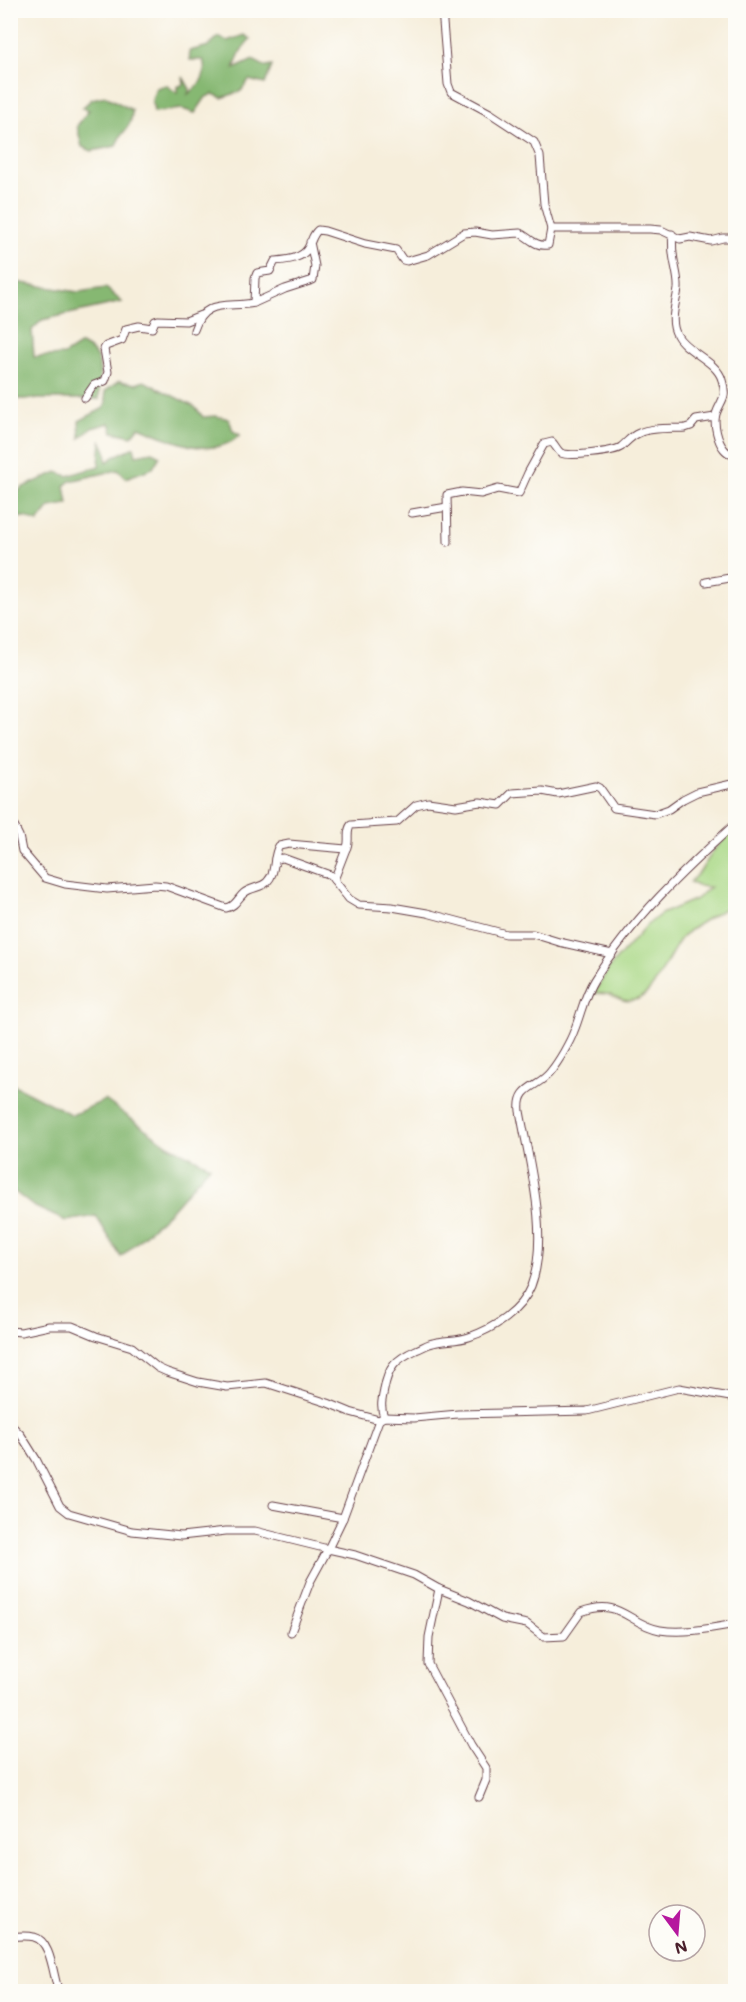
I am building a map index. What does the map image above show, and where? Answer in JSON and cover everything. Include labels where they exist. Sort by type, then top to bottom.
[{"type":"street","points":[[254,303],[257,273],[270,272],[275,261],[286,261],[307,250],[316,231],[325,231],[365,244],[396,250],[403,260],[407,261],[428,255],[464,233],[475,231],[492,235],[520,233],[535,244],[548,245],[551,229],[544,204],[540,156],[534,142],[451,92],[448,84],[442,10]]},
{"type":"street","points":[[551,229],[650,229],[661,230],[680,239],[690,237],[711,241],[735,238]]},
{"type":"street","points":[[672,234],[679,286],[674,326],[677,336],[721,375],[724,401],[715,417],[717,433],[724,450],[735,457]]},
{"type":"street","points":[[85,398],[93,385],[105,381],[108,372],[104,349],[122,340],[126,329],[139,326],[152,328],[158,320],[186,321],[211,308],[254,303],[313,280],[315,266],[310,242]]},
{"type":"street","points":[[194,330],[201,315]]},
{"type":"street","points":[[448,542],[446,496],[462,492],[480,494],[498,489],[520,492],[542,446],[546,443],[554,443],[564,453],[579,455],[605,452],[619,448],[643,431],[685,428],[691,426],[696,420],[715,417]]},
{"type":"street","points":[[412,513],[447,507]]},
{"type":"street","points":[[706,582],[735,577]]},
{"type":"street","points":[[334,880],[348,846],[348,829],[351,825],[397,822],[416,805],[428,802],[456,806],[480,802],[500,806],[512,793],[542,791],[558,794],[596,786],[600,788],[614,808],[655,814],[669,810],[683,798],[697,792],[735,783]]},
{"type":"street","points":[[10,818],[19,836],[22,851],[45,878],[65,884],[112,889],[166,886],[226,908],[235,905],[247,891],[265,884],[274,871],[276,849],[282,844],[346,849]]},
{"type":"street","points":[[291,1632],[310,1582],[343,1518],[382,1418],[381,1405],[389,1371],[396,1361],[431,1343],[468,1338],[483,1331],[508,1316],[521,1304],[531,1286],[539,1237],[537,1210],[520,1111],[520,1096],[552,1070],[574,1032],[593,981],[612,954],[651,906],[735,823]]},
{"type":"street","points":[[274,871],[275,859],[283,858],[327,873],[349,899],[358,905],[392,907],[427,913],[508,934],[533,934],[612,954]]},
{"type":"street","points":[[10,1331],[21,1332],[49,1326],[72,1326],[132,1347],[158,1368],[189,1379],[227,1387],[266,1383],[351,1412],[382,1418],[587,1411],[679,1388],[735,1398]]},
{"type":"street","points":[[10,1424],[21,1435],[36,1459],[60,1506],[69,1513],[132,1531],[181,1536],[226,1531],[255,1531],[355,1555],[414,1575],[502,1619],[523,1623],[541,1636],[548,1638],[564,1636],[580,1612],[608,1607],[657,1629],[688,1630],[735,1623]]},
{"type":"street","points":[[273,1505],[343,1518]]},
{"type":"street","points":[[439,1589],[430,1631],[428,1664],[471,1745],[484,1764],[486,1778],[479,1797]]},
{"type":"street","points":[[10,1937],[32,1936],[42,1941],[54,1969],[59,1992]]},
{"type":"green space","points":[[244,35],[250,39],[240,52],[234,69],[253,60],[266,67],[272,66],[265,84],[249,80],[241,91],[222,98],[213,94],[206,97],[195,113],[182,109],[154,112],[152,100],[156,88],[166,85],[177,93],[177,87],[184,84],[183,77],[190,89],[188,94],[202,79],[203,60],[190,60],[189,51],[209,46],[218,37],[227,41]]},
{"type":"green space","points":[[105,96],[132,110],[132,117],[116,146],[92,151],[82,147],[77,126],[89,110],[82,108],[92,99]]},
{"type":"green space","points":[[10,281],[78,292],[106,288],[122,302],[42,320],[32,330],[34,357],[64,355],[81,344],[94,354],[98,360],[100,374],[99,399],[11,399]]},
{"type":"green space","points":[[119,381],[136,384],[144,381],[195,407],[203,417],[216,416],[229,419],[233,431],[240,435],[229,443],[217,447],[191,446],[139,427],[132,436],[113,432],[110,423],[92,428],[80,438],[79,421],[104,408],[105,391]]},
{"type":"green space","points":[[101,440],[106,451],[107,462],[134,447],[136,455],[152,452],[160,456],[153,468],[126,478],[118,470],[70,481],[65,485],[68,504],[50,507],[38,522],[25,517],[11,518],[11,502],[21,488],[57,472],[68,476],[99,466]]},
{"type":"green space","points":[[735,827],[735,904],[708,918],[684,935],[656,982],[642,997],[628,1001],[609,994],[594,993],[609,968],[647,925],[661,914],[696,899],[710,887],[697,886],[690,882]]},
{"type":"green space","points":[[10,1083],[72,1115],[105,1100],[168,1145],[210,1166],[170,1211],[121,1257],[96,1216],[66,1221],[33,1206],[11,1189]]}]
